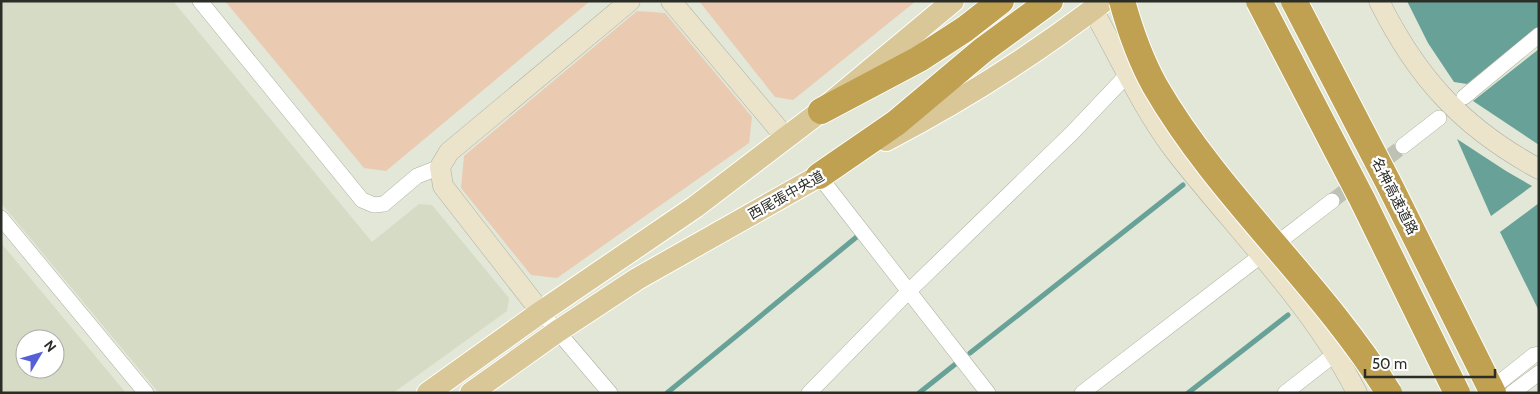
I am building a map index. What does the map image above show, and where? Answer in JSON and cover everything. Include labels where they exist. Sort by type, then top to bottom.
[{"type":"highway","points":[[821,111],[919,59],[965,29],[1001,1]]},
{"type":"highway","points":[[819,176],[896,122],[983,50],[1050,1]]},
{"type":"highway","points":[[1122,1],[1139,54],[1154,84],[1172,112],[1216,172],[1351,337],[1389,393]]},
{"type":"highway","points":[[1259,1],[1362,199],[1457,393]]},
{"type":"highway","name":"名神高速道路","points":[[1294,1],[1388,182],[1492,393]]},
{"type":"main road","points":[[428,393],[541,312],[695,207],[821,111],[953,1]]},
{"type":"main road","name":"西尾張中央道","points":[[471,393],[558,331],[637,279],[819,176],[968,95],[1018,64],[1099,5]]},
{"type":"street","points":[[200,1],[362,200],[374,205],[384,204],[417,176],[440,167],[449,152],[630,1]]},
{"type":"street","points":[[671,1],[786,138]]},
{"type":"street","points":[[1379,1],[1403,45],[1434,89],[1449,105],[1487,137],[1539,169]]},
{"type":"street","points":[[1099,5],[1128,74],[1150,116],[1177,154],[1288,288],[1335,354],[1357,393]]},
{"type":"street","points":[[1464,97],[1539,35]]},
{"type":"street","points":[[809,393],[909,291],[1072,133],[1128,74]]},
{"type":"street","points":[[1403,146],[1439,118]]},
{"type":"street","points":[[440,167],[443,186],[541,312],[610,393]]},
{"type":"street","points":[[819,176],[988,393]]},
{"type":"street","points":[[1082,393],[1332,201]]},
{"type":"street","points":[[1,218],[146,393]]},
{"type":"street","points":[[1285,393],[1335,354]]},
{"type":"street","points":[[1486,393],[1534,355],[1539,354]]},
{"type":"street","points":[[1512,393],[1539,373]]},
{"type":"shaded area","points":[[1,1],[173,1],[372,242],[419,204],[432,205],[509,298],[507,311],[393,393],[159,393],[1,203]]},
{"type":"shaded area","points":[[225,1],[590,1],[386,171],[364,168]]},
{"type":"shaded area","points":[[699,1],[916,1],[793,100],[775,97]]},
{"type":"shaded area","points":[[637,11],[665,13],[752,117],[749,143],[557,278],[531,275],[461,188],[464,156]]},
{"type":"shaded area","points":[[1,243],[126,393],[1,393]]},
{"type":"water","points":[[1407,1],[1539,1],[1539,26],[1467,84],[1454,82],[1428,43]]},
{"type":"water","points":[[1539,49],[1539,145],[1473,101]]},
{"type":"water","points":[[1457,139],[1506,171],[1532,186],[1491,216]]},
{"type":"water","points":[[1539,203],[1539,311],[1500,232]]},
{"type":"waterway","points":[[970,353],[1183,185]]},
{"type":"waterway","points":[[667,393],[859,235]]},
{"type":"waterway","points":[[1188,393],[1288,315]]},
{"type":"waterway","points":[[919,393],[958,362]]},
{"type":"tunnel","points":[[1332,201],[1403,146]]}]
